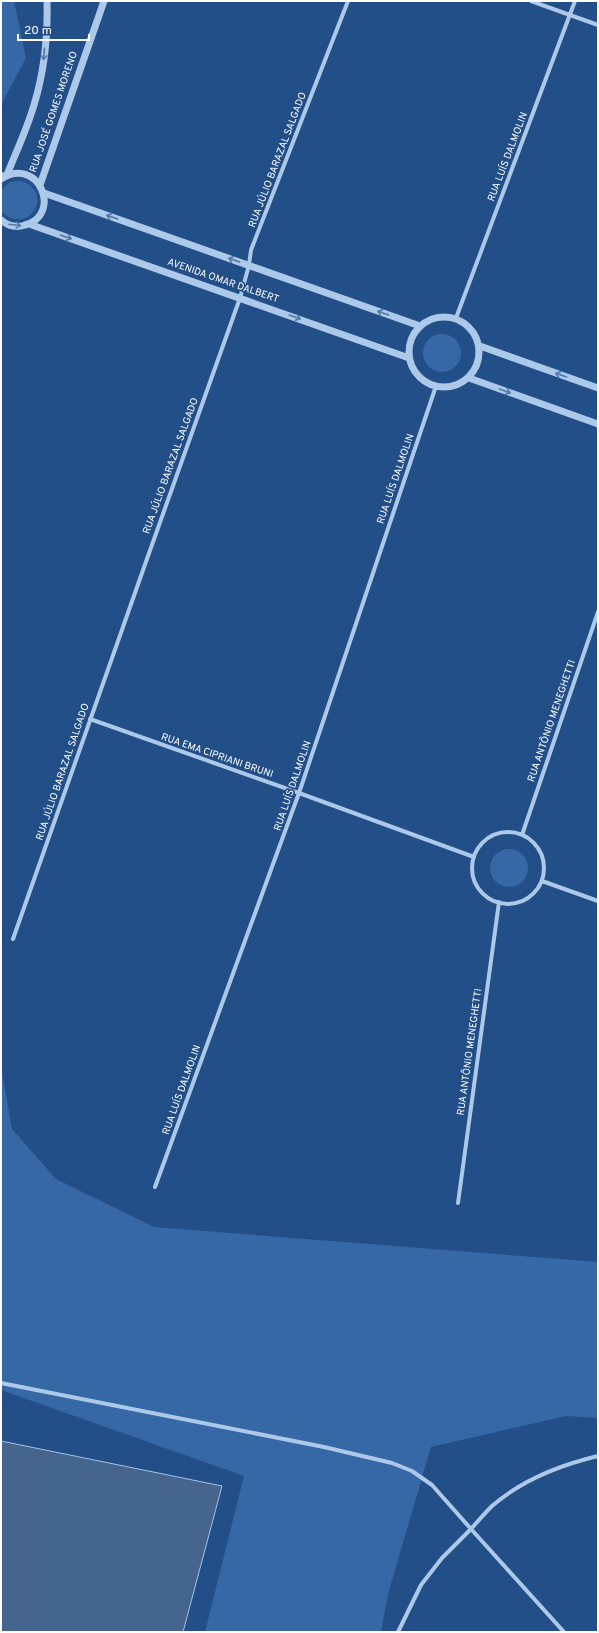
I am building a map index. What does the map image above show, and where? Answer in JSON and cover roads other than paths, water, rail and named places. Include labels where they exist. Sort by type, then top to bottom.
[{"type":"street","name":"RUA JOSÉ GOMES MORENO","points":[[3,176],[34,105],[43,64],[47,20],[46,1]]},
{"type":"street","name":"RUA JOSÉ GOMES MORENO","points":[[40,185],[104,1]]},
{"type":"street","name":"RUA JÚLIO BARAZAL SALGADO","points":[[13,939],[240,298],[249,265],[251,250],[348,1]]},
{"type":"street","points":[[531,1],[598,25]]},
{"type":"street","name":"RUA LUÍS DALMOLIN","points":[[456,318],[575,1]]},
{"type":"street","points":[[1,220],[12,226],[29,224],[37,219],[42,211],[44,202],[44,193],[34,178],[26,174],[16,173],[3,176]]},
{"type":"street","points":[[44,193],[420,326]]},
{"type":"street","name":"AVENIDA OMAR DALBERT","points":[[29,224],[409,358]]},
{"type":"street","points":[[437,317],[456,318],[472,329],[480,346],[478,364],[469,378],[453,387],[436,386],[426,382],[418,376],[412,367],[409,358],[411,340],[420,326],[428,321],[437,317]]},
{"type":"street","points":[[480,346],[598,388]]},
{"type":"street","points":[[469,378],[598,424]]},
{"type":"street","name":"RUA LUÍS DALMOLIN","points":[[155,1187],[299,793],[436,386]]},
{"type":"street","name":"RUA ANTÔNIO MENEGHETTI","points":[[522,835],[598,612]]},
{"type":"street","name":"RUA EMA CIPRIANI BRUNI","points":[[90,719],[474,857]]},
{"type":"street","points":[[507,832],[522,835],[534,842],[541,854],[544,868],[542,881],[534,892],[524,900],[512,903],[498,902],[486,896],[476,885],[472,871],[474,857],[481,844],[493,835],[507,832]]},
{"type":"street","points":[[542,881],[598,901]]},
{"type":"street","name":"RUA ANTÔNIO MENEGHETTI","points":[[458,1203],[498,902]]},
{"type":"street","points":[[1,1384],[324,1448],[392,1463],[412,1471],[432,1485],[564,1632]]},
{"type":"street","points":[[398,1632],[421,1585],[442,1558],[492,1507],[516,1487],[542,1474],[576,1461],[598,1456]]}]
